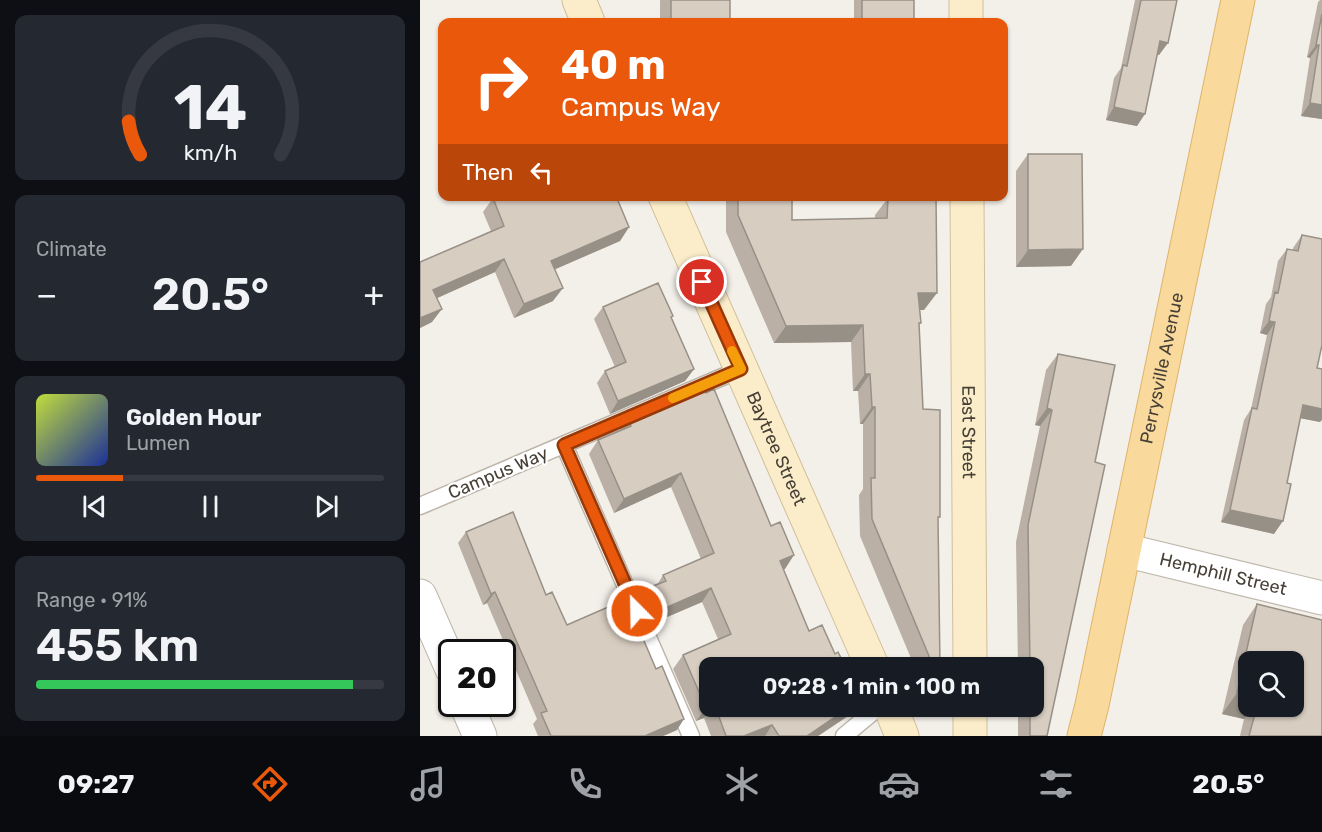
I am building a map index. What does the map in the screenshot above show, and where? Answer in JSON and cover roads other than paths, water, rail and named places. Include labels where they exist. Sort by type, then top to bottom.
[{"type":"main road","name":"Perrysville Avenue","points":[[1084,736],[1238,0]]},
{"type":"street","points":[[579,0],[586,18]]},
{"type":"street","points":[[966,0],[966,18]]},
{"type":"street","name":"Baytree Street","points":[[666,201],[868,657]]},
{"type":"street","name":"East Street","points":[[967,201],[970,657]]},
{"type":"street","name":"Hemphill Street","points":[[1124,550],[1322,598]]},
{"type":"street","points":[[420,596],[439,639]]},
{"type":"street","points":[[472,717],[480,736]]},
{"type":"street","points":[[894,717],[902,736]]},
{"type":"street","points":[[970,717],[970,736]]},
{"type":"lane","name":"Campus Way","points":[[420,506],[741,369]]},
{"type":"lane","points":[[564,445],[691,736]]},
{"type":"lane","points":[[844,736],[867,717]]}]
